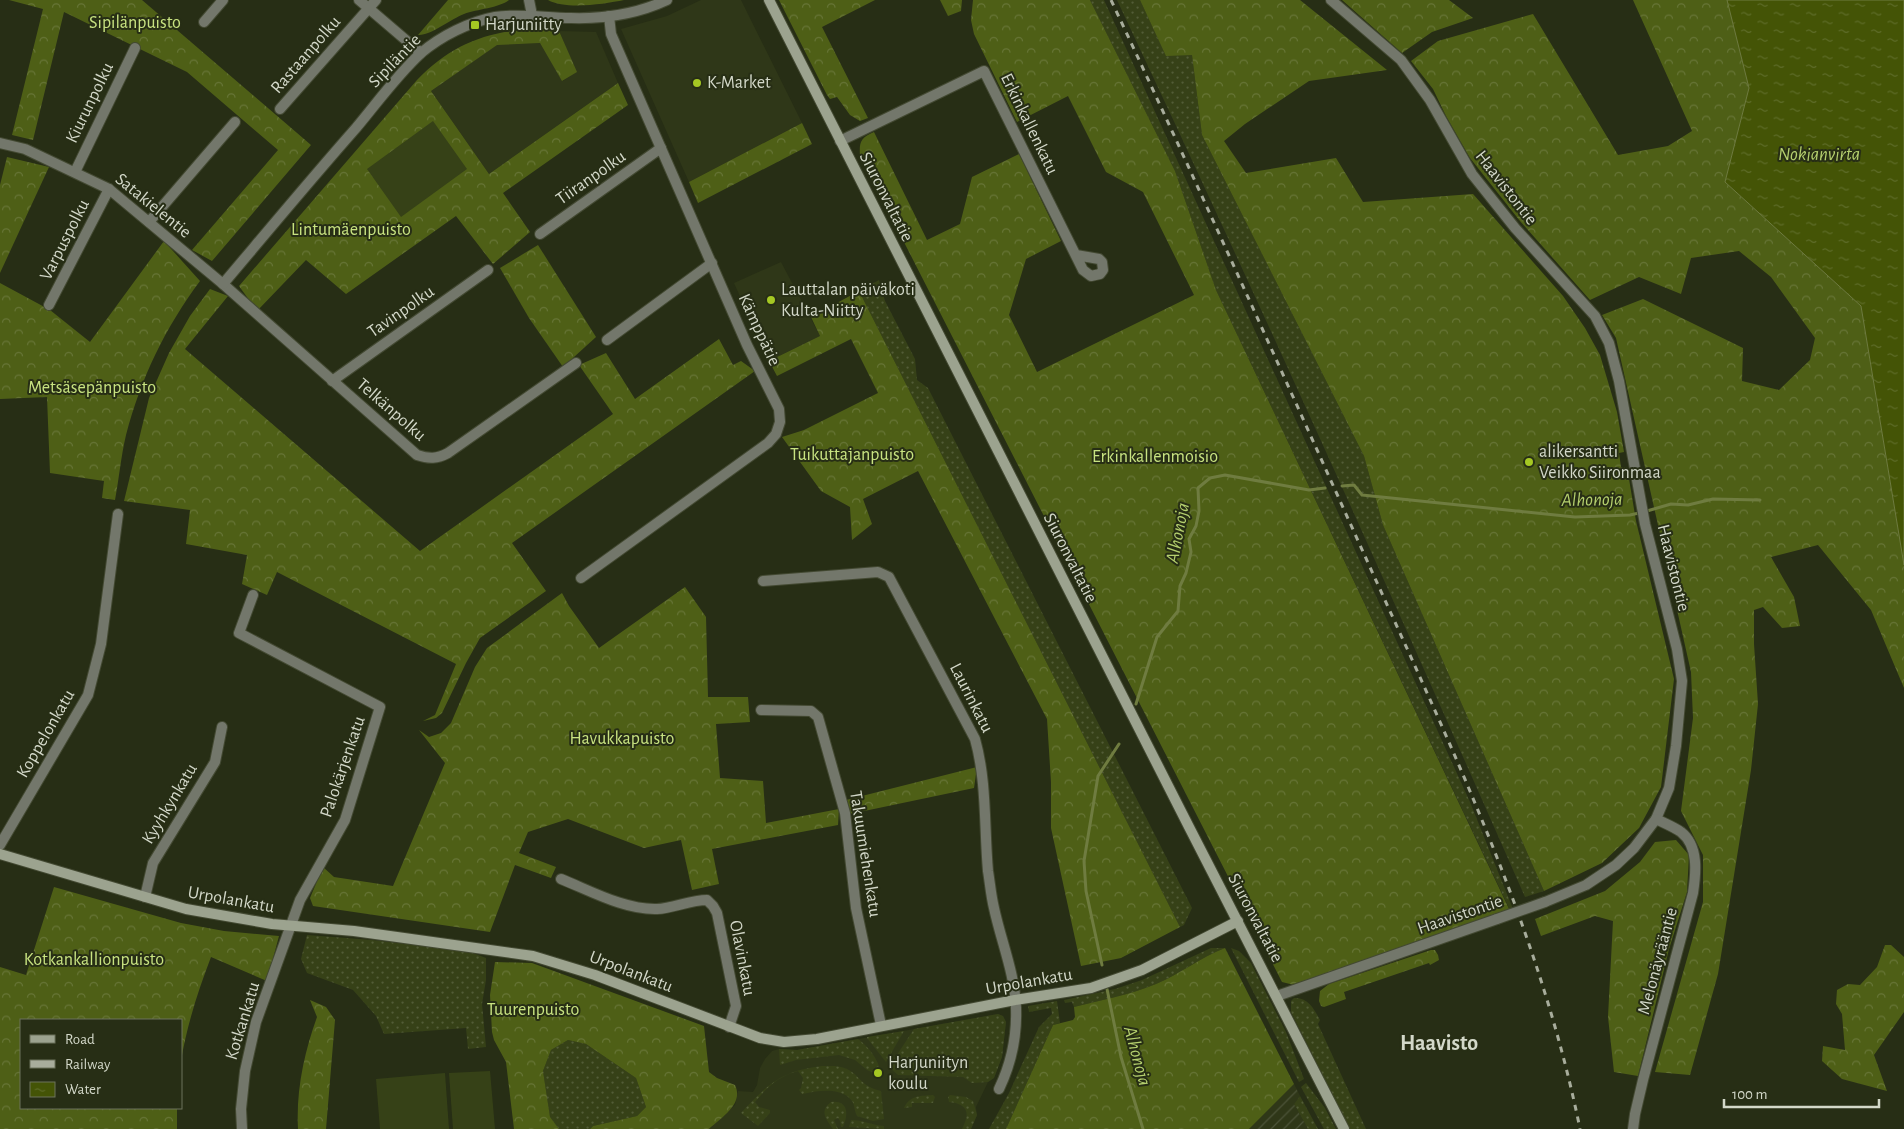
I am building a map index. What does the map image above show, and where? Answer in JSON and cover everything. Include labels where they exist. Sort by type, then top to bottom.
[{"type":"main road","name":"Siuronvaltatie","points":[[769,0],[1344,1129]]},
{"type":"main road","name":"Urpolankatu","points":[[0,854],[41,868],[186,910],[236,919],[354,931],[533,956],[595,975],[729,1028],[760,1038],[784,1042],[817,1038],[1015,1000],[1091,988],[1142,970],[1238,921]]},
{"type":"street","points":[[204,22],[223,0]]},
{"type":"street","points":[[359,0],[421,53]]},
{"type":"street","name":"Rastaanpolku","points":[[280,109],[376,0]]},
{"type":"street","points":[[529,0],[532,15]]},
{"type":"street","name":"Sipiläntie","points":[[223,284],[421,53],[444,36],[473,24],[495,18],[532,15],[570,18],[609,16],[632,12],[667,0]]},
{"type":"street","name":"Haavistontie","points":[[1277,996],[1545,902],[1586,885],[1616,865],[1634,848],[1656,819],[1670,788],[1682,681],[1677,649],[1645,524],[1619,381],[1609,343],[1595,316],[1514,228],[1472,174],[1430,100],[1401,60],[1332,0]]},
{"type":"street","name":"Kämppätie","points":[[581,578],[768,443],[776,434],[780,422],[779,409],[746,345],[611,34],[609,16]]},
{"type":"street","name":"Kiurunpolku","points":[[75,172],[136,48]]},
{"type":"street","name":"Erkinkallenkatu","points":[[840,141],[984,71],[1076,255]]},
{"type":"street","points":[[149,222],[235,122]]},
{"type":"street","name":"Satakielentie","points":[[0,143],[25,149],[109,189],[223,284]]},
{"type":"street","name":"Tiiranpolku","points":[[540,234],[661,148]]},
{"type":"street","name":"Varpuspolku","points":[[50,305],[109,189]]},
{"type":"street","points":[[607,340],[712,264]]},
{"type":"street","name":"Tavinpolku","points":[[332,381],[488,270]]},
{"type":"street","name":"Telkänpolku","points":[[223,284],[417,455],[427,458],[438,458],[448,453],[576,362]]},
{"type":"street","name":"Koppelonkatu","points":[[0,845],[88,695],[100,644],[118,514]]},
{"type":"street","name":"Laurinkatu","points":[[763,580],[878,572],[889,577],[974,739],[980,760],[988,869],[993,908],[1012,979],[1015,1000],[1015,1028],[1012,1050],[1008,1071],[999,1089]]},
{"type":"street","name":"Palokärjenkatu","points":[[253,595],[239,633],[380,707],[345,820],[304,891],[292,926]]},
{"type":"street","name":"Takuumiehenkatu","points":[[761,710],[811,711],[818,717],[845,813],[856,908],[881,1026]]},
{"type":"street","name":"Kyyhkynkatu","points":[[145,897],[153,863],[215,762],[222,728]]},
{"type":"street","name":"Melonäyrääntie","points":[[1633,1129],[1643,1080],[1694,893],[1696,872],[1690,842],[1682,832],[1656,819]]},
{"type":"street","name":"Olavinkatu","points":[[561,879],[639,908],[661,909],[698,900],[707,900],[717,914],[736,1006],[729,1028]]},
{"type":"street","name":"Kotkankatu","points":[[242,1129],[245,1071],[256,1022],[292,926]]},
{"type":"shaded area","points":[[701,0],[741,0],[802,123],[689,182],[621,29],[667,16]]},
{"type":"shaded area","points":[[1090,0],[1104,0],[1470,802],[1513,909],[1510,910],[1216,290],[1175,171]]},
{"type":"shaded area","points":[[1117,0],[1140,0],[1166,55],[1192,55],[1202,135],[1364,456],[1383,525],[1544,891],[1525,897],[1324,447]]},
{"type":"shaded area","points":[[559,31],[596,32],[618,83],[489,174],[431,91],[496,45],[540,43],[563,81],[576,72]]},
{"type":"shaded area","points":[[433,121],[467,169],[401,217],[367,169]]},
{"type":"shaded area","name":"Lauttalan päiväkoti Kulta-Niitty","points":[[781,262],[820,336],[769,361],[734,283]]},
{"type":"shaded area","points":[[879,280],[885,301],[915,359],[917,380],[928,388],[1192,908],[1184,925],[1180,927],[859,291]]},
{"type":"shaded area","points":[[307,935],[468,951],[486,958],[486,980],[482,1004],[486,1047],[468,1049],[466,1028],[384,1034],[376,1016],[353,990],[307,973],[301,959]]},
{"type":"shaded area","points":[[1211,948],[1225,948],[1146,988],[1074,1007],[1072,1002],[1065,1003],[1064,1000],[1115,989],[1142,980]]},
{"type":"shaded area","points":[[1231,948],[1239,951],[1251,963],[1286,1032],[1304,1079],[1299,1082]]},
{"type":"shaded area","points":[[1294,998],[1303,999],[1307,1002],[1318,1016],[1320,1020],[1318,1024],[1366,1129],[1350,1129],[1291,1012],[1291,1001]]},
{"type":"shaded area","points":[[1057,1001],[1060,1023],[1053,1025],[1006,1129],[989,1129],[1009,1093],[1039,1027],[1052,1014],[1051,1008],[1029,1012],[1028,1006]]},
{"type":"shaded area","name":"Harjuniityn koulu","points":[[998,1014],[1003,1016],[1006,1022],[1002,1057],[994,1078],[988,1082],[976,1107],[977,1115],[971,1129],[709,1129],[735,1105],[738,1091],[753,1092],[757,1085],[760,1068],[772,1051],[779,1049],[797,1050]]},
{"type":"shaded area","points":[[998,1014],[1003,1016],[1006,1022],[1002,1057],[994,1078],[988,1082],[972,1083],[963,1077],[898,1075],[889,1067],[914,1029]]},
{"type":"shaded area","points":[[904,1031],[886,1062],[867,1038],[867,1037]]},
{"type":"shaded area","points":[[858,1039],[877,1060],[880,1076],[867,1070],[855,1060],[839,1055],[796,1060],[780,1065],[779,1049],[797,1050]]},
{"type":"shaded area","points":[[568,1040],[586,1044],[636,1078],[646,1107],[637,1116],[593,1126],[590,1129],[559,1129],[550,1118],[543,1071],[551,1050]]},
{"type":"shaded area","points":[[822,1066],[838,1066],[847,1069],[869,1087],[881,1091],[884,1119],[873,1121],[857,1116],[854,1104],[842,1093],[829,1091],[802,1094],[799,1090],[803,1078],[798,1071],[792,1073],[796,1071],[808,1068]]},
{"type":"shaded area","points":[[490,1071],[495,1129],[453,1129],[449,1073]]},
{"type":"shaded area","points":[[445,1073],[449,1129],[380,1129],[376,1079]]},
{"type":"shaded area","points":[[790,1074],[774,1083],[755,1102],[759,1107],[770,1110],[770,1113],[758,1126],[741,1113],[776,1080]]},
{"type":"shaded area","points":[[1306,1083],[1325,1108],[1336,1129],[1324,1129],[1301,1087]]},
{"type":"shaded area","points":[[1294,1084],[1300,1096],[1294,1104],[1308,1129],[1249,1129]]},
{"type":"shaded area","points":[[933,1095],[935,1097],[933,1103],[912,1103],[912,1107],[904,1108],[912,1098]]},
{"type":"shaded area","points":[[950,1095],[966,1097],[973,1101],[977,1115],[971,1129],[962,1129],[966,1119],[966,1111],[961,1105],[949,1102],[948,1097]]},
{"type":"shaded area","points":[[1300,1096],[1318,1129],[1308,1129],[1294,1104]]},
{"type":"shaded area","points":[[831,1102],[841,1103],[846,1109],[843,1127],[841,1127],[838,1118],[834,1120],[838,1129],[833,1129],[825,1115],[825,1109]]},
{"type":"shaded area","points":[[851,1120],[884,1126],[884,1129],[849,1127]]},
{"type":"green space","name":"Sipilänpuisto","points":[[9,0],[142,0],[311,145],[212,261],[192,250],[278,150],[187,72],[64,12],[33,140],[12,135],[43,9]]},
{"type":"green space","points":[[448,0],[509,0],[500,5],[464,14],[428,33],[418,35]]},
{"type":"green space","points":[[548,0],[624,0],[596,4],[565,5]]},
{"type":"green space","points":[[779,0],[875,0],[822,27],[868,118],[860,121],[850,115],[837,97],[830,99]]},
{"type":"green space","points":[[940,0],[962,0],[961,11],[948,16]]},
{"type":"green space","name":"Erkinkallenmoisio","points":[[973,0],[1090,0],[1175,171],[1216,290],[1510,911],[1294,985],[1282,982],[860,156],[862,141],[866,136],[874,132],[927,240],[960,224],[972,177],[1019,154],[1061,241],[1026,259],[1009,315],[1037,372],[1194,295],[1143,192],[1106,172],[1068,96],[1017,122],[974,34],[971,20]]},
{"type":"green space","points":[[1140,0],[1300,0],[1387,70],[1309,81],[1245,124],[1224,141],[1246,173],[1336,158],[1363,202],[1473,194],[1563,296],[1585,328],[1600,355],[1617,412],[1624,452],[1619,453],[1621,467],[1627,467],[1636,521],[1674,679],[1661,787],[1639,828],[1602,863],[1544,891],[1383,525],[1364,456],[1202,135],[1192,55],[1166,56]]},
{"type":"green space","points":[[1342,0],[1449,0],[1473,18],[1432,32],[1402,53]]},
{"type":"green space","points":[[1633,0],[1727,0],[1749,88],[1725,182],[1861,306],[1904,565],[1904,688],[1871,610],[1818,545],[1771,557],[1794,597],[1800,626],[1782,628],[1763,607],[1754,610],[1758,704],[1751,770],[1718,974],[1690,1075],[1655,1072],[1703,902],[1703,855],[1681,811],[1693,718],[1691,672],[1616,338],[1602,315],[1643,299],[1743,348],[1742,381],[1779,390],[1810,360],[1815,338],[1771,277],[1739,251],[1691,258],[1681,294],[1639,277],[1590,300],[1520,221],[1470,158],[1433,89],[1411,61],[1438,41],[1533,14],[1618,155],[1668,146],[1692,131]]},
{"type":"green space","name":"Lintumäenpuisto","points":[[535,29],[559,31],[577,72],[562,81],[540,43],[497,45],[431,91],[489,174],[618,83],[628,105],[503,193],[530,232],[493,264],[456,216],[346,294],[306,260],[257,311],[239,286],[417,80],[443,58],[470,42],[501,33]]},
{"type":"green space","points":[[802,123],[812,144],[698,203],[689,182]]},
{"type":"green space","points":[[7,157],[49,167],[0,273],[0,185]]},
{"type":"green space","name":"Metsäsepänpuisto","points":[[164,241],[200,281],[165,335],[139,393],[126,435],[115,500],[102,498],[104,481],[50,473],[47,397],[0,399],[0,283],[50,310],[90,342]]},
{"type":"green space","points":[[538,245],[596,337],[563,367],[529,318],[500,268]]},
{"type":"green space","points":[[210,289],[228,296],[185,349],[420,551],[613,414],[579,365],[606,353],[635,399],[719,339],[733,365],[741,361],[755,371],[512,543],[546,591],[480,638],[442,713],[436,718],[423,721],[435,715],[456,664],[277,572],[267,595],[242,584],[247,555],[186,544],[190,510],[124,501],[149,398],[169,353],[190,316]]},
{"type":"green space","name":"Tuikuttajanpuisto","points":[[859,291],[1180,927],[1121,958],[1081,966],[1051,828],[1051,782],[1047,719],[918,471],[863,499],[872,524],[852,540],[850,507],[821,491],[782,437],[804,430],[878,393],[851,339],[777,376],[769,361],[820,336],[811,317]]},
{"type":"green space","name":"Havukkapuisto","points":[[685,587],[706,617],[708,697],[748,697],[750,722],[716,724],[720,778],[763,781],[766,823],[839,809],[838,825],[712,849],[719,884],[692,890],[681,840],[644,848],[568,819],[528,832],[519,853],[556,867],[551,878],[515,865],[490,932],[313,906],[310,898],[323,867],[334,877],[393,886],[445,763],[419,730],[429,737],[441,733],[451,723],[475,667],[487,648],[562,593],[599,648]]},
{"type":"green space","points":[[977,767],[974,788],[850,814],[846,800]]},
{"type":"green space","points":[[1676,840],[1689,855],[1687,892],[1669,949],[1638,1076],[1614,1072],[1608,1017],[1613,921],[1595,916],[1541,936],[1535,919],[1605,891],[1640,862],[1655,842]]},
{"type":"green space","name":"Kotkankallionpuisto","points":[[54,887],[181,923],[224,931],[279,936],[267,981],[211,957],[193,1008],[182,1056],[182,1019],[20,1019],[20,1109],[177,1109],[177,1129],[0,1129],[0,967],[26,975]]},
{"type":"green space","points":[[1885,945],[1891,945],[1904,957],[1904,1012],[1874,1055],[1887,1091],[1842,1079],[1822,1061],[1823,1046],[1845,1050],[1842,1014],[1836,1004],[1837,990],[1848,984],[1860,985],[1877,967]]},
{"type":"green space","points":[[1225,948],[1294,1084],[1249,1129],[1006,1129],[1053,1025],[1073,1020],[1075,1017],[1074,1007],[1146,988]]},
{"type":"green space","points":[[1435,950],[1439,960],[1430,965],[1429,963],[1344,992],[1346,999],[1324,1007],[1321,1006],[1319,1001],[1320,991],[1329,984]]},
{"type":"green space","name":"Tuurenpuisto","points":[[495,962],[532,963],[704,1026],[709,1072],[717,1078],[735,1085],[737,1098],[734,1104],[709,1129],[590,1129],[593,1126],[637,1116],[646,1107],[636,1078],[586,1044],[568,1040],[551,1050],[543,1071],[550,1117],[559,1129],[514,1129],[506,1062],[494,1040],[492,1032],[490,995]]},
{"type":"green space","points":[[310,1000],[326,1007],[335,1020],[326,1129],[298,1129],[298,1101],[302,1072],[308,1044],[317,1017]]},
{"type":"water","name":"Nokianvirta","points":[[1727,0],[1904,0],[1904,565],[1861,306],[1725,182],[1749,88]]},
{"type":"waterway","name":"Alhonoja","points":[[1136,704],[1157,637],[1178,611],[1180,586],[1186,573],[1191,552],[1189,539],[1196,526],[1199,511],[1198,488],[1210,478],[1225,475],[1309,490],[1325,488]]},
{"type":"waterway","name":"Alhonoja","points":[[1342,486],[1354,485],[1362,495],[1575,517],[1639,513]]},
{"type":"waterway","name":"Alhonoja","points":[[1647,511],[1671,504],[1688,505],[1713,499],[1760,500]]},
{"type":"waterway","name":"Alhonoja","points":[[1102,965],[1086,891],[1084,861],[1098,776],[1119,744]]},
{"type":"waterway","name":"Alhonoja","points":[[1107,989],[1121,1057],[1143,1129]]},
{"type":"railway","points":[[1111,0],[1431,702],[1491,841],[1542,983],[1563,1055],[1580,1129]]},
{"type":"place","name":"Harjuniitty","points":[[475,25]]},
{"type":"place","name":"K-Market","points":[[697,83]]},
{"type":"place","name":"Lauttalan päiväkoti Kulta-Niitty","points":[[771,300]]},
{"type":"place","name":"alikersantti Veikko Siironmaa","points":[[1529,462]]},
{"type":"place","name":"Harjuniityn koulu","points":[[878,1073]]},
{"type":"district","name":"Haavisto","points":[[1439,1043]]}]
